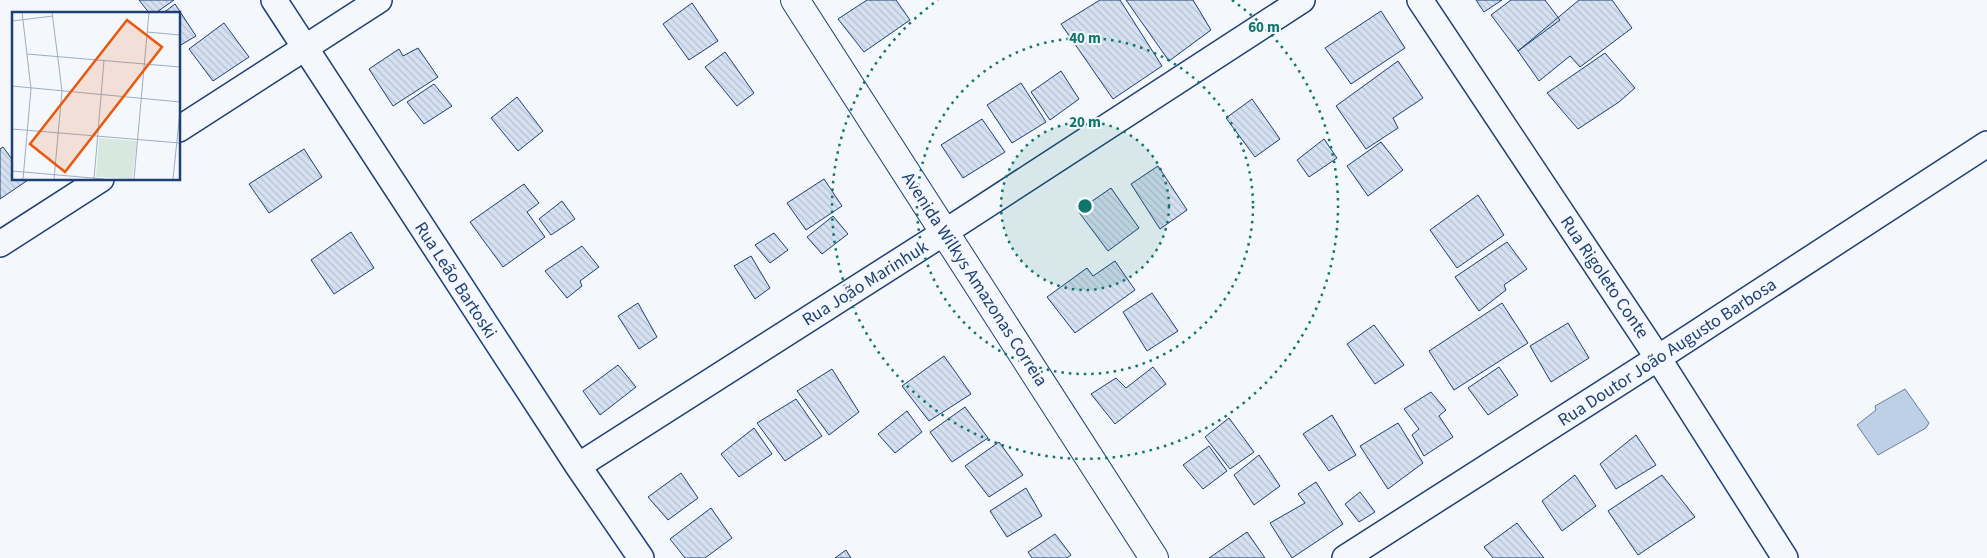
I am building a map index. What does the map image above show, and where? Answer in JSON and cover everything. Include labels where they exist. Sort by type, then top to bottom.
[{"type":"street","name":"Rua Leão Bartoski","points":[[274,0],[578,466],[641,558]]},
{"type":"street","points":[[180,128],[379,0]]},
{"type":"street","name":"Avenida Wilkys Amazonas Correia","points":[[794,0],[1154,558]]},
{"type":"street","name":"Rua João Marinhuk","points":[[578,466],[945,232],[1302,0]]},
{"type":"street","name":"Rua Rigoleto Conte","points":[[1420,0],[1658,358],[1785,558]]},
{"type":"street","name":"Rua Doutor João Augusto Barbosa","points":[[1345,558],[1658,358],[1987,144]]},
{"type":"street","points":[[0,244],[99,180]]},
{"type":"water","points":[[1905,389],[1929,423],[1926,428],[1878,455],[1857,425],[1876,410],[1875,406]]},
{"type":"building","points":[[139,0],[174,0],[157,12],[148,12]]},
{"type":"building","points":[[867,0],[896,0],[910,20],[864,52],[838,19]]},
{"type":"building","points":[[1100,0],[1120,0],[1162,66],[1113,99],[1061,24]]},
{"type":"building","points":[[1126,0],[1193,0],[1211,30],[1169,61]]},
{"type":"building","points":[[1476,0],[1502,0],[1484,12]]},
{"type":"building","points":[[1511,0],[1545,0],[1560,20],[1518,51],[1491,15]]},
{"type":"building","points":[[1579,0],[1612,0],[1632,28],[1580,67],[1570,56],[1539,81],[1518,51]]},
{"type":"building","points":[[692,3],[718,41],[689,60],[663,24]]},
{"type":"building","points":[[175,4],[196,36],[180,45],[180,12],[165,12]]},
{"type":"building","points":[[1381,11],[1405,48],[1351,84],[1325,48]]},
{"type":"building","points":[[224,23],[249,57],[213,81],[189,49]]},
{"type":"building","points":[[418,48],[438,77],[393,106],[369,69],[399,49],[403,56]]},
{"type":"building","points":[[725,52],[754,93],[737,106],[705,67]]},
{"type":"building","points":[[1605,53],[1635,88],[1619,102],[1578,129],[1547,93]]},
{"type":"building","points":[[1398,61],[1423,98],[1393,118],[1398,128],[1366,149],[1336,106]]},
{"type":"building","points":[[1061,71],[1079,99],[1050,120],[1031,92]]},
{"type":"building","points":[[1021,83],[1046,122],[1012,143],[987,105]]},
{"type":"building","points":[[434,84],[452,106],[424,124],[407,102]]},
{"type":"building","points":[[517,97],[543,131],[518,151],[491,118]]},
{"type":"building","points":[[1252,99],[1280,139],[1255,157],[1226,118]]},
{"type":"building","points":[[982,119],[1005,152],[963,178],[941,145]]},
{"type":"building","points":[[1324,139],[1337,158],[1309,177],[1297,160]]},
{"type":"building","points":[[1381,142],[1403,170],[1368,196],[1347,166]]},
{"type":"building","points":[[3,147],[12,159],[12,180],[28,180],[0,199],[0,149]]},
{"type":"building","points":[[304,149],[322,177],[269,213],[249,184]]},
{"type":"building","points":[[1158,166],[1187,210],[1160,229],[1131,184]]},
{"type":"building","points":[[824,179],[842,206],[806,230],[787,203]]},
{"type":"building","points":[[524,184],[539,203],[527,212],[545,237],[503,267],[470,222]]},
{"type":"building","points":[[1111,188],[1139,228],[1108,251],[1078,211]]},
{"type":"building","points":[[1478,195],[1504,235],[1457,268],[1430,230]]},
{"type":"building","points":[[562,201],[575,219],[551,235],[539,219]]},
{"type":"building","points":[[833,216],[848,234],[822,254],[807,237]]},
{"type":"building","points":[[351,232],[374,268],[334,294],[311,260]]},
{"type":"building","points":[[774,233],[788,250],[770,263],[755,245]]},
{"type":"building","points":[[1507,242],[1527,269],[1504,285],[1506,290],[1479,311],[1455,277]]},
{"type":"building","points":[[582,246],[599,267],[580,281],[582,286],[567,298],[545,271]]},
{"type":"building","points":[[751,256],[770,288],[755,299],[734,266]]},
{"type":"building","points":[[1115,261],[1135,290],[1075,333],[1047,297],[1087,268],[1093,276]]},
{"type":"building","points":[[1152,293],[1178,331],[1147,351],[1123,312]]},
{"type":"building","points":[[638,303],[657,337],[639,349],[618,316]]},
{"type":"building","points":[[1502,303],[1528,343],[1454,390],[1429,351]]},
{"type":"building","points":[[1568,323],[1589,358],[1551,382],[1530,346]]},
{"type":"building","points":[[1374,325],[1404,365],[1375,384],[1347,344]]},
{"type":"building","points":[[944,356],[971,394],[929,421],[902,386]]},
{"type":"building","points":[[618,365],[636,387],[600,415],[583,391]]},
{"type":"building","points":[[1153,367],[1166,384],[1115,424],[1091,394],[1116,378],[1126,388]]},
{"type":"building","points":[[1499,367],[1518,395],[1488,415],[1468,388]]},
{"type":"building","points":[[832,369],[859,412],[829,435],[797,391]]},
{"type":"building","points":[[1431,392],[1446,410],[1439,416],[1453,437],[1424,456],[1412,435],[1419,429],[1404,409]]},
{"type":"building","points":[[796,399],[822,436],[785,461],[757,423]]},
{"type":"building","points":[[965,407],[988,438],[952,462],[930,432]]},
{"type":"building","points":[[907,411],[922,432],[895,453],[878,434]]},
{"type":"building","points":[[1332,415],[1356,455],[1329,471],[1303,434]]},
{"type":"building","points":[[1229,418],[1254,452],[1230,469],[1205,437]]},
{"type":"building","points":[[1398,423],[1423,463],[1388,489],[1360,446]]},
{"type":"building","points":[[754,428],[772,454],[739,477],[721,454]]},
{"type":"building","points":[[1636,435],[1656,465],[1616,489],[1600,464]]},
{"type":"building","points":[[999,442],[1023,475],[989,497],[965,466]]},
{"type":"building","points":[[1209,446],[1227,471],[1203,489],[1183,465]]},
{"type":"building","points":[[1259,455],[1280,486],[1254,505],[1234,475]]},
{"type":"building","points":[[681,473],[698,498],[668,520],[648,497]]},
{"type":"building","points":[[1575,475],[1596,506],[1562,531],[1542,501]]},
{"type":"building","points":[[1662,475],[1695,517],[1638,555],[1608,511]]},
{"type":"building","points":[[1316,482],[1343,524],[1292,558],[1270,523],[1305,503],[1298,494]]},
{"type":"building","points":[[1026,488],[1042,516],[1007,537],[990,511]]},
{"type":"building","points":[[1360,492],[1375,512],[1359,522],[1345,504]]},
{"type":"building","points":[[711,508],[732,538],[705,558],[685,558],[670,539]]},
{"type":"building","points":[[1517,523],[1544,558],[1493,558],[1484,547]]},
{"type":"building","points":[[1247,532],[1265,558],[1209,558]]},
{"type":"building","points":[[1055,534],[1071,555],[1067,558],[1032,558],[1028,552]]},
{"type":"building","points":[[846,550],[851,558],[835,558]]}]
